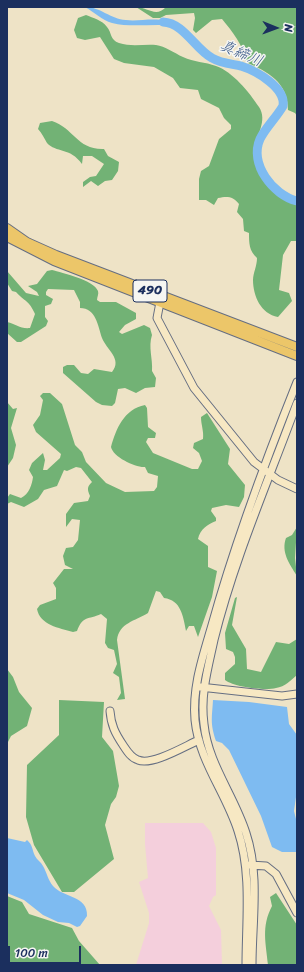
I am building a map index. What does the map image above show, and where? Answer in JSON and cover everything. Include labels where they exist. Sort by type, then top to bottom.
[{"type":"highway","name":"490","points":[[7,228],[27,242],[56,255],[297,356]]},
{"type":"highway","name":"490","points":[[7,237],[54,261],[297,347]]},
{"type":"street","points":[[161,299],[157,318],[194,388],[243,450],[263,470],[297,489]]},
{"type":"street","points":[[246,965],[250,865],[236,825],[205,758],[199,740],[195,716],[196,686],[222,590],[239,535],[297,382]]},
{"type":"street","points":[[252,965],[250,865],[246,832],[209,752],[203,723],[204,687],[227,594],[297,403]]},
{"type":"street","points":[[196,686],[282,696],[297,694]]},
{"type":"street","points":[[110,711],[113,730],[127,752],[138,760],[152,760],[199,740]]},
{"type":"street","points":[[250,865],[266,866],[276,874],[297,913]]},
{"type":"shaded area","points":[[145,823],[203,823],[211,832],[216,848],[216,895],[213,897],[209,906],[221,930],[222,965],[136,965],[149,923],[149,913],[139,882],[148,878]]},
{"type":"green space","points":[[136,7],[159,12],[166,7],[297,7],[297,116],[295,113],[288,110],[285,92],[281,85],[269,74],[246,62],[243,50],[222,19],[212,20],[196,33],[193,30],[195,18],[194,13],[166,15],[160,18],[153,18]]},
{"type":"green space","points":[[86,15],[103,23],[109,29],[116,42],[128,45],[159,46],[187,59],[216,66],[222,69],[240,83],[259,107],[262,123],[255,148],[257,167],[273,191],[280,197],[297,205],[297,241],[291,241],[283,255],[279,290],[289,293],[292,301],[278,317],[267,312],[256,298],[253,280],[257,258],[251,250],[249,233],[244,231],[243,219],[237,212],[239,204],[234,199],[227,197],[218,198],[214,205],[206,200],[199,200],[199,179],[201,171],[209,166],[219,139],[231,129],[231,125],[224,118],[219,108],[201,99],[198,90],[180,88],[173,78],[154,67],[124,63],[114,59],[100,37],[85,40],[77,38],[74,30],[78,18]]},
{"type":"green space","points":[[52,121],[66,128],[81,142],[88,146],[104,149],[108,156],[119,162],[118,171],[112,180],[105,181],[98,186],[91,181],[83,187],[83,182],[90,177],[96,176],[104,164],[92,156],[83,156],[82,164],[73,155],[47,143],[38,129],[40,123]]},
{"type":"green space","points":[[52,270],[84,280],[91,284],[98,291],[97,300],[100,302],[116,302],[136,313],[136,319],[125,325],[119,332],[122,334],[144,325],[150,328],[152,335],[150,344],[152,371],[156,378],[155,387],[145,388],[136,393],[125,388],[118,389],[115,403],[112,406],[102,405],[96,402],[63,373],[63,367],[67,365],[74,365],[81,373],[88,374],[94,369],[112,372],[116,363],[113,354],[102,338],[96,318],[90,311],[80,308],[80,302],[74,290],[48,289],[46,295],[53,299],[51,304],[45,306],[45,317],[48,321],[46,326],[21,342],[17,342],[7,333],[7,322],[21,327],[30,328],[35,314],[29,304],[16,292],[12,291],[7,283],[7,271],[26,293],[39,296],[37,292],[28,286],[37,284],[47,271]]},
{"type":"green space","points":[[43,393],[50,393],[62,404],[75,445],[82,452],[86,462],[106,483],[125,492],[154,491],[157,487],[158,476],[148,473],[145,467],[136,466],[120,458],[111,447],[115,433],[126,415],[138,407],[145,405],[147,408],[148,427],[156,433],[155,438],[148,438],[146,442],[153,453],[192,469],[198,469],[202,461],[199,453],[193,448],[194,443],[203,439],[201,417],[207,413],[230,449],[228,464],[245,485],[244,497],[239,507],[226,505],[212,508],[211,511],[216,518],[216,521],[205,527],[199,535],[198,539],[208,546],[208,567],[217,571],[212,597],[198,637],[194,626],[189,626],[186,631],[178,605],[170,599],[164,598],[160,592],[156,591],[148,613],[128,623],[118,634],[117,640],[125,699],[117,700],[121,693],[119,677],[113,673],[117,664],[114,650],[108,648],[105,643],[107,619],[101,614],[86,619],[81,622],[77,631],[73,632],[56,627],[46,622],[42,619],[37,609],[40,605],[56,599],[56,588],[53,583],[64,569],[73,569],[65,565],[63,556],[66,548],[73,547],[78,540],[80,520],[72,519],[66,527],[66,514],[74,503],[88,501],[90,496],[88,488],[92,482],[81,468],[76,467],[67,471],[64,470],[57,486],[44,490],[38,499],[24,507],[11,502],[7,504],[7,498],[10,494],[21,498],[28,492],[33,477],[29,470],[32,463],[43,453],[45,460],[43,470],[47,470],[60,458],[61,454],[36,432],[33,425],[40,415],[43,400],[40,396]]},
{"type":"green space","points":[[7,402],[13,409],[17,408],[11,428],[16,445],[13,458],[7,467]]},
{"type":"green space","points":[[297,527],[295,558],[297,576],[291,567],[284,548],[286,538],[292,535]]},
{"type":"green space","points":[[237,597],[232,625],[246,649],[247,669],[261,672],[276,642],[289,644],[297,639],[297,675],[288,683],[271,689],[257,689],[235,685],[225,680],[225,673],[235,664],[233,652],[226,649],[225,633],[235,598]]},
{"type":"green space","points":[[7,669],[13,677],[19,692],[32,708],[27,726],[11,736],[7,744]]},
{"type":"green space","points":[[59,700],[104,702],[102,737],[113,751],[119,786],[116,797],[111,804],[105,825],[114,859],[74,892],[62,892],[34,845],[26,817],[27,765],[59,735]]},
{"type":"green space","points":[[276,893],[297,925],[297,965],[268,965],[265,928],[272,906],[270,897]]},
{"type":"green space","points":[[7,896],[22,902],[29,914],[72,928],[79,941],[100,965],[7,965]]},
{"type":"water","points":[[85,7],[96,9],[115,18],[132,20],[159,20],[175,26],[127,25],[112,23],[101,18]]},
{"type":"water","points":[[213,700],[249,702],[287,707],[289,724],[297,735],[297,790],[294,811],[297,823],[297,852],[282,852],[272,847],[261,816],[229,750],[222,743],[216,741],[212,725]]},
{"type":"water","points":[[7,838],[25,842],[27,840],[53,886],[57,890],[79,900],[84,904],[87,916],[80,926],[77,927],[69,923],[58,922],[43,915],[24,900],[7,893]]},
{"type":"waterway","name":"真締川","points":[[163,22],[170,23],[183,31],[200,49],[215,60],[248,68],[269,81],[280,93],[283,99],[283,106],[260,139],[257,149],[258,158],[265,177],[272,185],[288,198],[297,201]]}]
